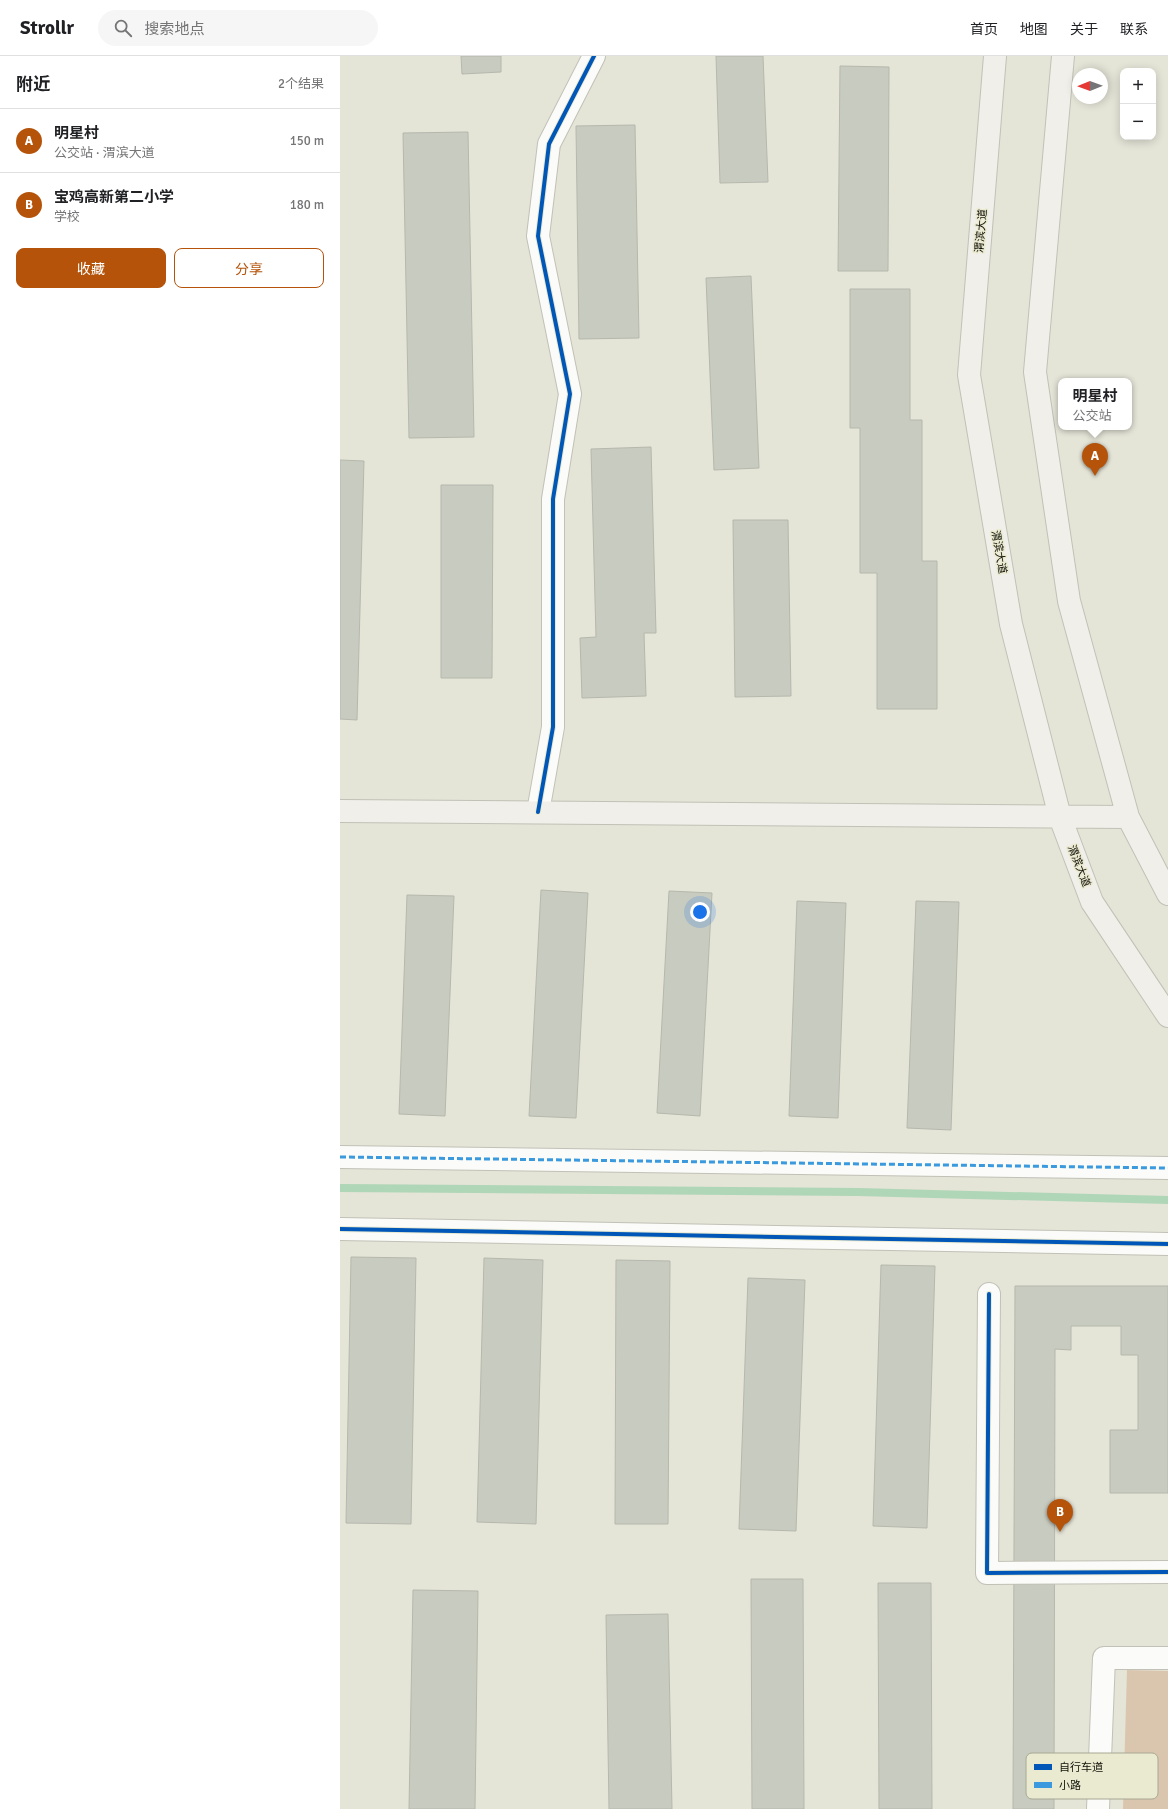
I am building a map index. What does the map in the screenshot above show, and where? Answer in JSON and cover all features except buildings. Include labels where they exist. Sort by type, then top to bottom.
[{"type":"main road","name":"渭滨大道","points":[[995,56],[969,375],[1011,624],[1060,817],[1092,902],[1168,1016]]},
{"type":"main road","points":[[1063,56],[1035,372],[1069,602],[1128,817],[1168,894]]},
{"type":"main road","points":[[340,811],[1128,817]]},
{"type":"street","points":[[538,812],[553,727],[553,499],[570,394],[538,236],[549,144],[594,56]]},
{"type":"street","points":[[340,1157],[1168,1168]]},
{"type":"street","points":[[340,1229],[1168,1244]]},
{"type":"street","points":[[989,1294],[987,1573],[1168,1572]]},
{"type":"street","points":[[1100,1753],[1104,1658],[1168,1658]]},
{"type":"street","points":[[1098,1799],[1098,1809]]},
{"type":"shaded area","points":[[1127,1670],[1168,1671],[1168,1809],[1123,1809],[1123,1799],[1158,1799],[1158,1753],[1125,1753]]},
{"type":"waterway","points":[[340,1188],[858,1192],[1168,1200]]},
{"type":"marked path","points":[[340,1157],[1168,1168]]},
{"type":"cycle path","points":[[538,812],[553,727],[553,499],[570,394],[538,236],[549,144],[594,56]]},
{"type":"cycle path","points":[[340,1229],[1168,1244]]},
{"type":"cycle path","points":[[989,1294],[987,1573],[1168,1572]]},
{"type":"place","name":"明星村","points":[[1095,476]]},
{"type":"place","name":"宝鸡高新第二小学","points":[[1060,1532]]}]
